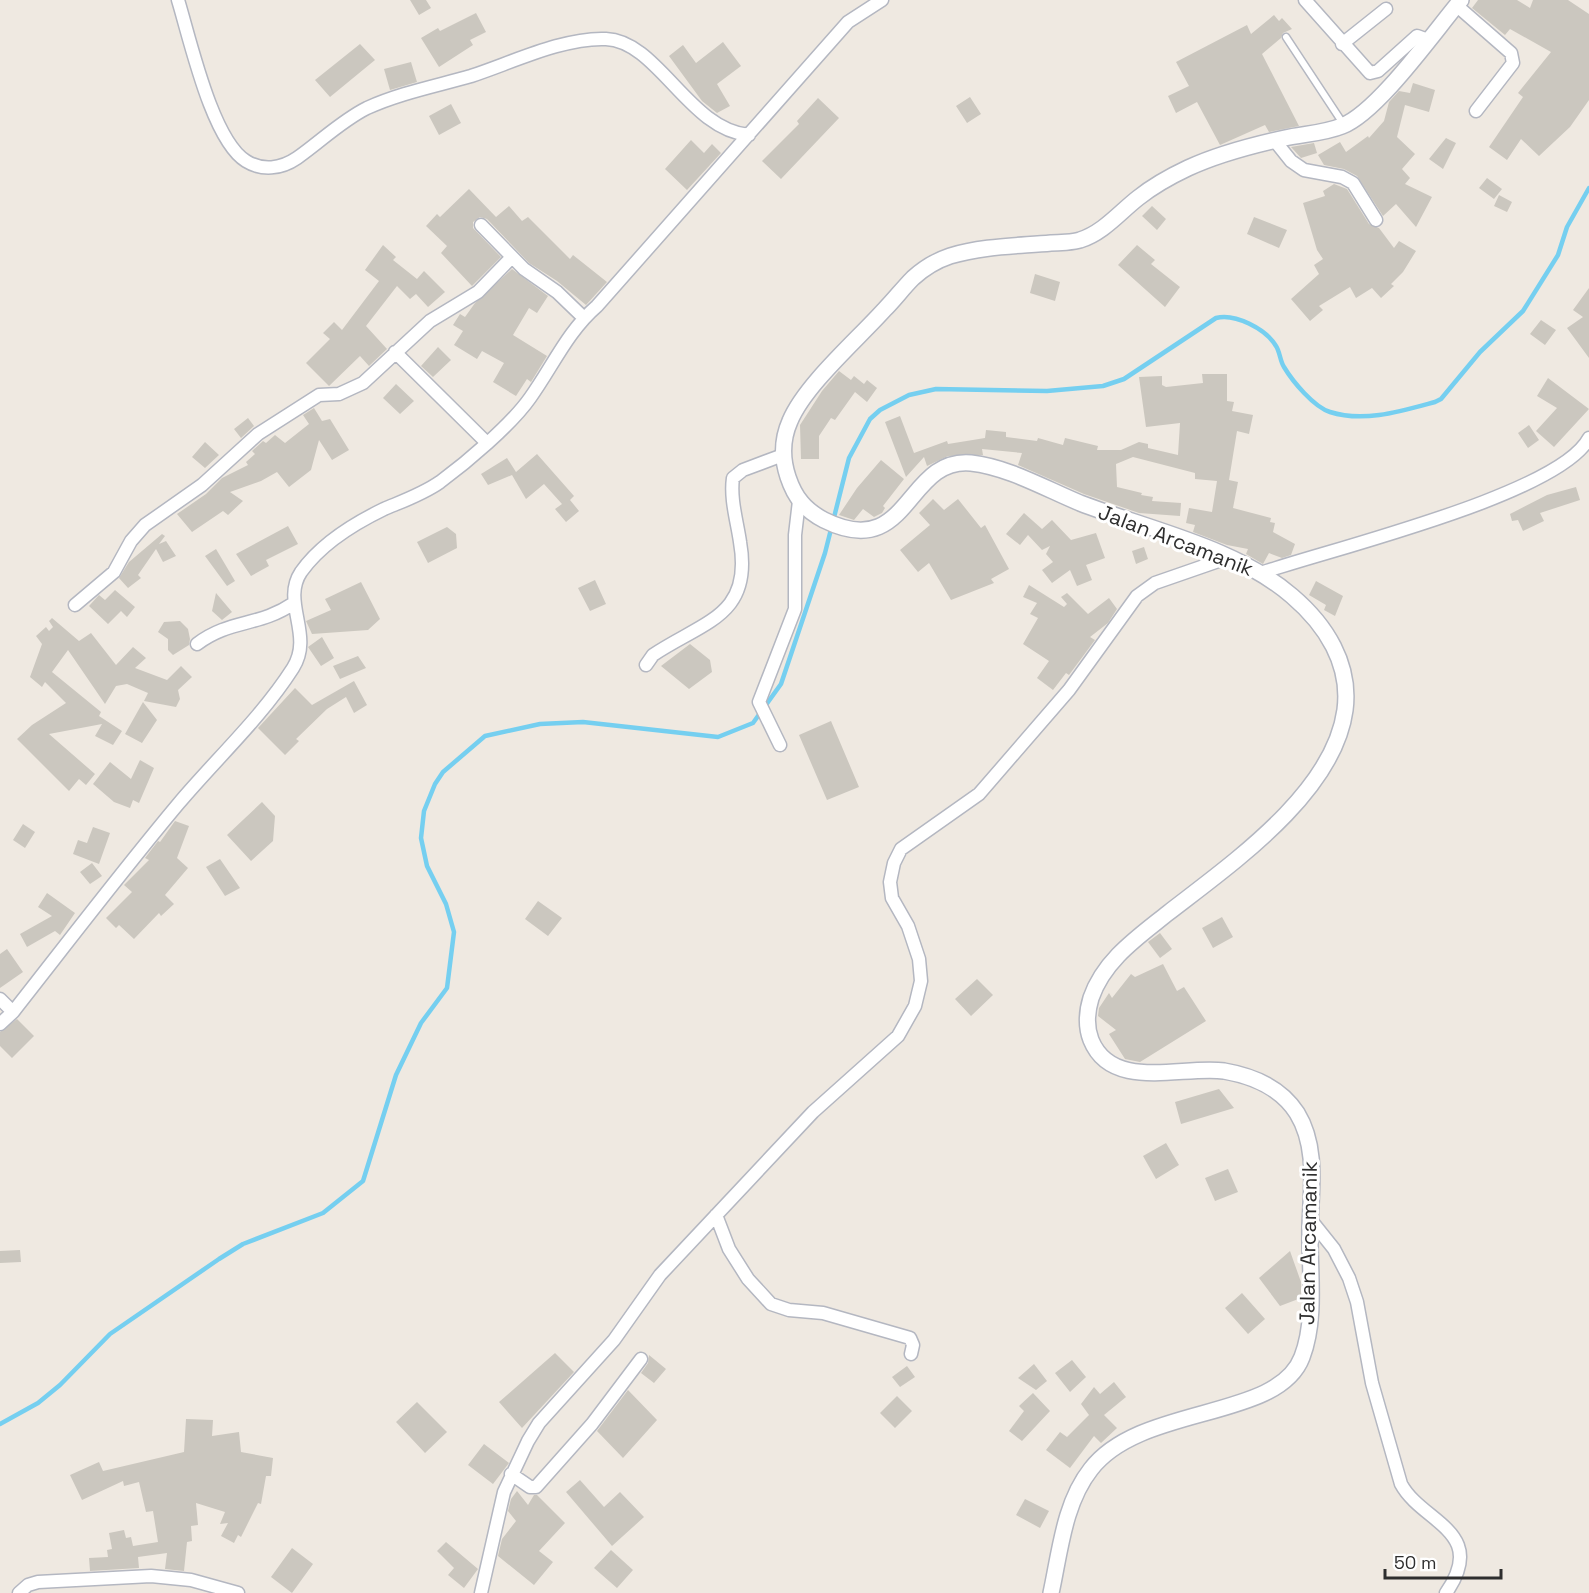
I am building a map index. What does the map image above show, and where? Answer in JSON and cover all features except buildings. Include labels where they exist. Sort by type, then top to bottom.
[{"type":"street","points":[[178,0],[217,124],[232,148],[244,160],[260,168],[278,167],[295,160],[345,121],[367,108],[573,42],[607,39],[628,44],[645,57],[685,99],[726,130],[749,135]]},
{"type":"street","points":[[0,1024],[13,1012],[180,801],[266,706],[294,666],[302,642],[294,603],[295,586],[300,573],[323,549],[366,518],[439,483],[486,442],[529,399],[564,341],[848,22],[882,0]]},
{"type":"street","points":[[1305,0],[1370,73],[1378,71],[1417,36],[1428,40]]},
{"type":"street","points":[[780,745],[759,702],[795,609],[795,535],[799,501],[788,478],[783,455],[789,423],[798,405],[916,274],[946,256],[999,248],[1077,242],[1098,231],[1147,191],[1194,165],[1275,141],[1344,126],[1371,108],[1459,3],[1513,58],[1513,63],[1476,111]]},
{"type":"street","points":[[1342,44],[1386,9]]},
{"type":"street","points":[[1275,141],[1291,161],[1304,170],[1342,177],[1353,183],[1376,220]]},
{"type":"street","points":[[481,225],[512,257],[557,292],[584,318]]},
{"type":"street","points":[[75,605],[114,572],[131,541],[145,525],[202,485],[258,434],[319,394],[351,391],[363,383],[430,321],[478,292],[512,257]]},
{"type":"street","points":[[395,352],[486,442]]},
{"type":"street","points":[[1261,573],[1390,534],[1527,484],[1574,456],[1589,438]]},
{"type":"street","points":[[646,665],[653,655],[731,607],[742,578],[743,561],[731,490],[733,478],[743,470],[783,455]]},
{"type":"street","name":"Jalan Arcamanik","points":[[799,501],[808,510],[844,528],[868,530],[884,525],[896,517],[912,497],[946,464],[967,463],[992,468],[1230,557],[1261,573],[1295,598],[1331,641],[1345,679],[1345,709],[1339,737],[1317,780],[1290,809],[1232,863],[1142,934],[1112,961],[1098,982],[1088,1007],[1089,1032],[1101,1056],[1115,1065],[1141,1073],[1215,1070],[1242,1075],[1273,1087],[1296,1113],[1312,1157],[1309,1317],[1305,1347],[1293,1374],[1275,1389],[1252,1399],[1148,1428],[1118,1444],[1094,1464],[1079,1487],[1069,1513],[1051,1593]]},
{"type":"street","points":[[481,1593],[498,1515],[511,1474],[539,1423],[614,1340],[660,1275],[813,1112],[898,1036],[915,1006],[921,981],[919,959],[908,926],[892,898],[890,882],[894,863],[901,849],[979,794],[1069,690],[1137,596],[1155,583],[1230,557]]},
{"type":"street","points":[[197,644],[214,631],[268,618],[294,603]]},
{"type":"street","points":[[0,999],[13,1012]]},
{"type":"street","points":[[716,1215],[729,1249],[748,1279],[771,1304],[789,1310],[823,1313],[910,1338],[913,1345],[911,1354]]},
{"type":"street","points":[[1310,1219],[1334,1249],[1349,1278],[1357,1302],[1372,1383],[1401,1484],[1407,1496],[1446,1526],[1456,1540],[1459,1561],[1446,1593]]},
{"type":"street","points":[[511,1474],[530,1487],[536,1487],[591,1424],[641,1359]]},
{"type":"street","points":[[19,1593],[38,1582],[151,1576],[191,1580],[238,1593]]},
{"type":"lane","points":[[1286,37],[1344,126]]},
{"type":"waterway","points":[[0,1424],[38,1403],[60,1385],[110,1334],[219,1259],[243,1244],[323,1213],[363,1181],[396,1075],[421,1023],[447,988],[454,932],[446,904],[427,866],[421,838],[424,811],[435,784],[443,772],[485,736],[540,724],[583,722],[718,737],[753,723],[781,684],[825,553],[849,458],[870,419],[880,410],[909,395],[936,389],[1047,391],[1103,386],[1124,379],[1216,318],[1224,317],[1241,320],[1265,334],[1276,346],[1283,365],[1298,387],[1317,405],[1330,412],[1356,416],[1383,415],[1435,402],[1441,399],[1480,352],[1523,311],[1558,255],[1567,227],[1589,188]]}]
